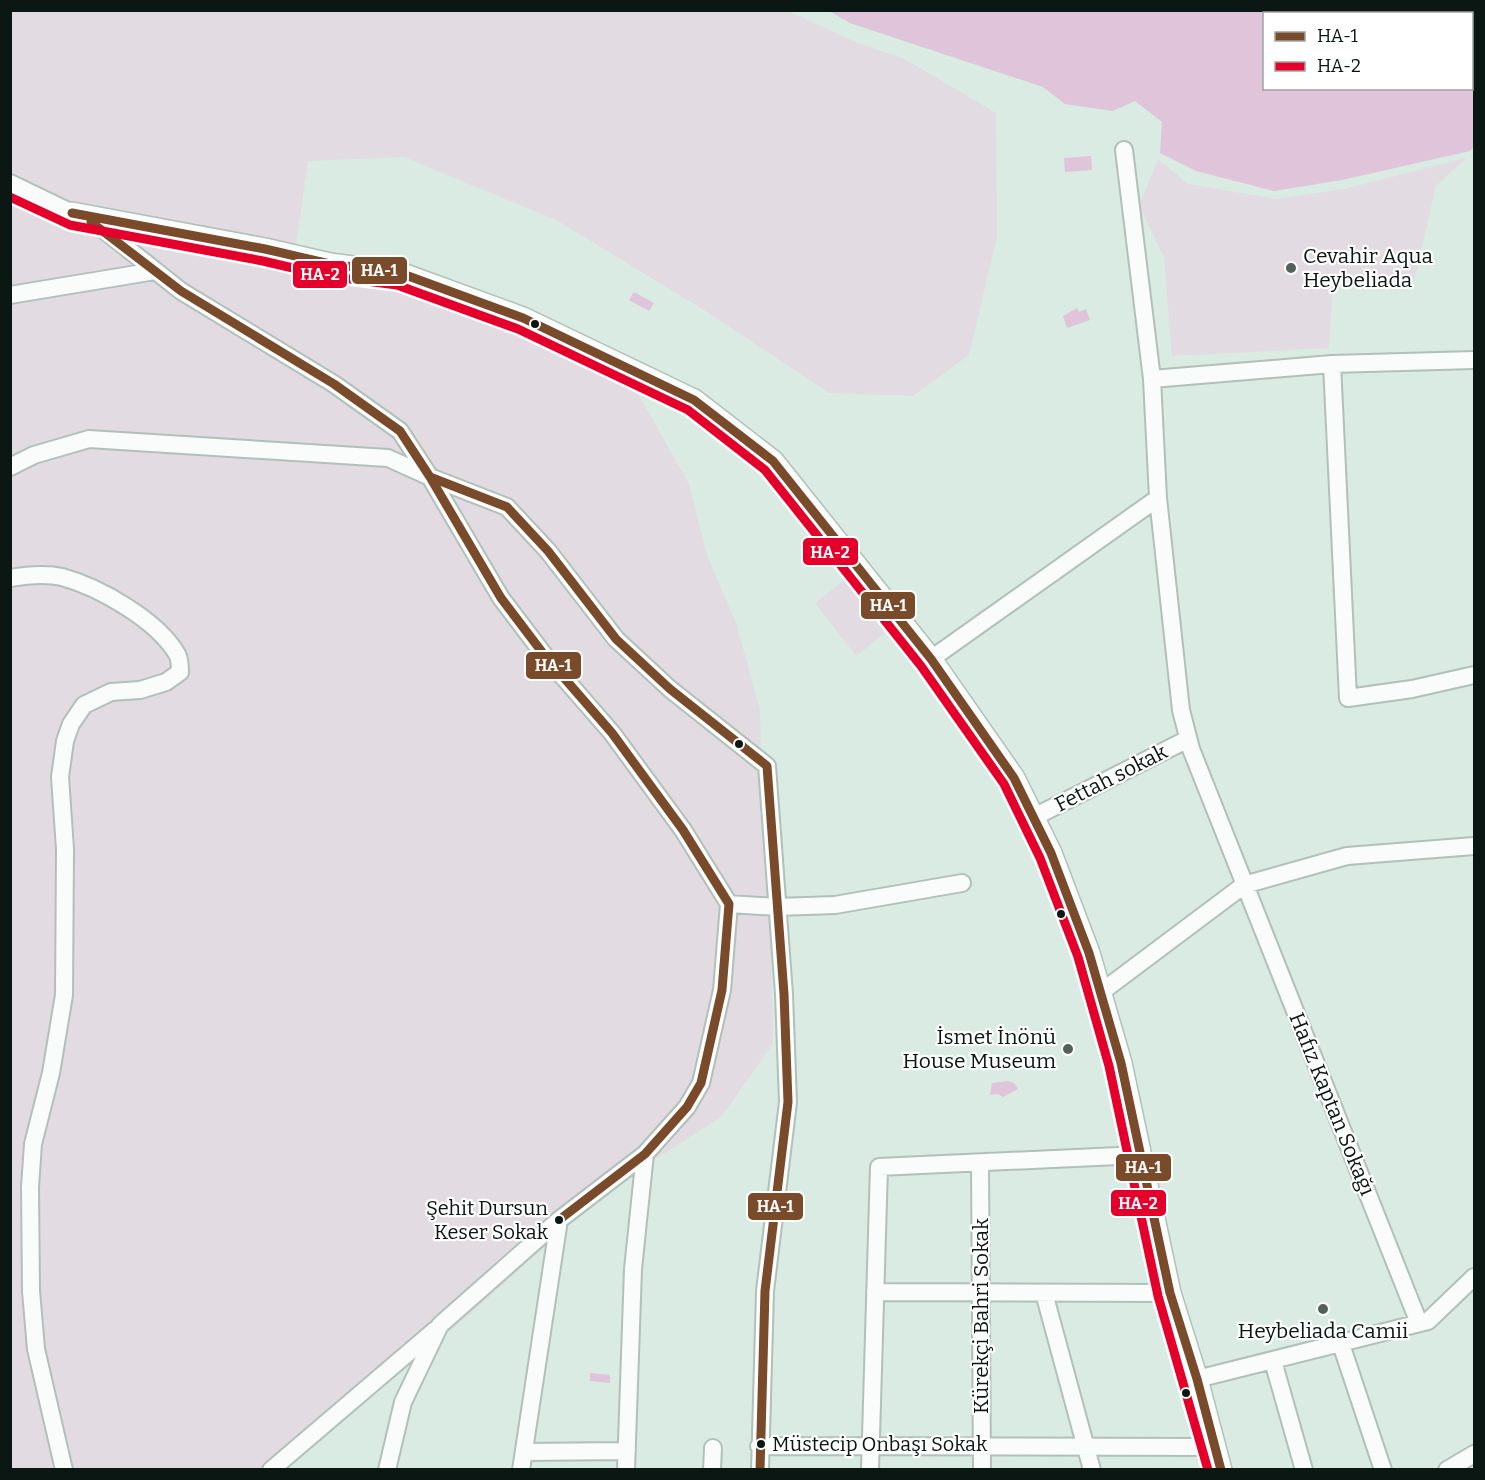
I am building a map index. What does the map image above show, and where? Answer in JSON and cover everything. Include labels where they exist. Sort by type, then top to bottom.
[{"type":"street","name":"Hafız Kaptan Sokağı","points":[[1124,150],[1152,379],[1158,498],[1181,710],[1188,739],[1419,1323]]},
{"type":"street","points":[[10,183],[99,226],[181,291],[334,384],[400,431],[430,477],[501,598],[545,656],[612,733],[683,830],[729,904],[722,990],[701,1083],[687,1107],[645,1154],[559,1220],[271,1470]]},
{"type":"street","points":[[72,213],[265,249],[330,264],[400,273],[523,318],[694,400],[773,461],[931,659],[1014,778],[1051,853],[1089,953],[1121,1063],[1170,1293],[1197,1379],[1221,1470]]},
{"type":"street","points":[[10,295],[155,271]]},
{"type":"street","points":[[1152,379],[1332,364],[1474,360]]},
{"type":"street","points":[[1332,364],[1347,698],[1413,689],[1474,675]]},
{"type":"street","points":[[10,467],[34,455],[89,440],[388,458],[507,507],[548,551],[616,639],[670,689],[767,766],[788,1102],[765,1292],[760,1470]]},
{"type":"street","points":[[931,659],[1158,498]]},
{"type":"street","points":[[10,578],[30,575],[61,577],[122,604],[165,638],[178,656],[180,672],[166,682],[140,690],[111,692],[84,705],[71,724],[65,741],[60,777],[65,849],[64,995],[51,1073],[33,1144],[30,1187],[31,1291],[36,1349],[64,1470]]},
{"type":"street","name":"Fettah sokak","points":[[1034,817],[1188,739]]},
{"type":"street","points":[[1100,993],[1244,885],[1347,856],[1474,846]]},
{"type":"street","points":[[729,904],[777,907],[835,904],[962,883]]},
{"type":"street","points":[[626,1470],[633,1269],[645,1154]]},
{"type":"street","points":[[870,1470],[879,1167],[1140,1155]]},
{"type":"street","name":"Kürekçi Bahri Sokak","points":[[980,1163],[982,1470]]},
{"type":"street","points":[[521,1470],[559,1220]]},
{"type":"street","points":[[1197,1379],[1428,1321],[1474,1277]]},
{"type":"street","points":[[875,1292],[1170,1293]]},
{"type":"street","points":[[1044,1293],[1092,1470]]},
{"type":"street","points":[[387,1470],[403,1402],[440,1324]]},
{"type":"street","points":[[1341,1344],[1383,1470]]},
{"type":"street","points":[[1273,1360],[1304,1470]]},
{"type":"street","points":[[759,1446],[1214,1447]]},
{"type":"street","points":[[712,1470],[713,1448]]},
{"type":"street","points":[[524,1452],[627,1451]]},
{"type":"street","points":[[1447,1470],[1474,1454]]},
{"type":"shaded area","points":[[10,11],[788,11],[858,43],[903,58],[996,113],[997,237],[969,355],[913,396],[829,393],[704,310],[556,220],[404,157],[308,161],[296,246],[406,293],[523,337],[635,388],[689,484],[707,555],[737,626],[760,710],[761,775],[769,869],[773,1044],[721,1117],[609,1189],[468,1316],[277,1469],[11,1469]]},
{"type":"shaded area","points":[[829,11],[1474,11],[1474,147],[1470,151],[1342,180],[1274,191],[1196,171],[1160,153],[1162,122],[1135,101],[1113,111],[1065,104],[1043,87],[850,23]]},
{"type":"shaded area","points":[[1091,156],[1092,170],[1065,172],[1064,158]]},
{"type":"shaded area","name":"Cevahir Aqua Heybeliada","points":[[1466,158],[1436,186],[1414,281],[1333,280],[1329,348],[1172,356],[1164,257],[1139,206],[1158,159],[1188,184],[1276,199],[1344,189]]},
{"type":"shaded area","points":[[634,292],[654,303],[649,311],[629,300]]},
{"type":"shaded area","points":[[1077,308],[1079,312],[1086,309],[1090,320],[1067,328],[1063,316]]},
{"type":"shaded area","points":[[844,580],[885,633],[856,656],[815,603]]},
{"type":"shaded area","points":[[1008,1081],[1014,1083],[1018,1089],[1003,1097],[998,1094],[990,1095],[992,1083]]},
{"type":"shaded area","points":[[590,1373],[610,1375],[610,1383],[590,1381]]},
{"type":"transit line","name":"HA-2","points":[[10,197],[70,225],[263,261],[327,276],[397,285],[518,329],[688,410],[765,470],[921,666],[1004,784],[1040,858],[1078,957],[1109,1066],[1158,1296],[1208,1470]]},
{"type":"transit line","name":"HA-1","points":[[72,213],[265,249],[330,264],[400,273],[523,318],[694,400],[773,461],[931,659],[1014,778],[1051,853],[1089,953],[1121,1063],[1170,1293],[1197,1379],[1221,1470]]},
{"type":"transit line","name":"HA-1","points":[[91,222],[181,291],[334,384],[400,431],[430,477],[507,507],[548,551],[616,639],[670,689],[767,766],[784,994],[788,1102],[765,1291],[760,1470]]},
{"type":"transit line","name":"HA-1","points":[[430,477],[501,598],[545,656],[612,733],[683,830],[729,904],[722,990],[701,1083],[687,1107],[645,1154],[559,1220]]},
{"type":"place","name":"Cevahir Aqua Heybeliada","points":[[1291,268]]},
{"type":"place","name":"İsmet İnönü House Museum","points":[[1068,1049]]},
{"type":"place","name":"Şehit Dursun Keser Sokak","points":[[559,1220]]},
{"type":"place","name":"Heybeliada Camii","points":[[1323,1309]]},
{"type":"place","name":"Müstecip Onbaşı Sokak","points":[[761,1444]]}]
